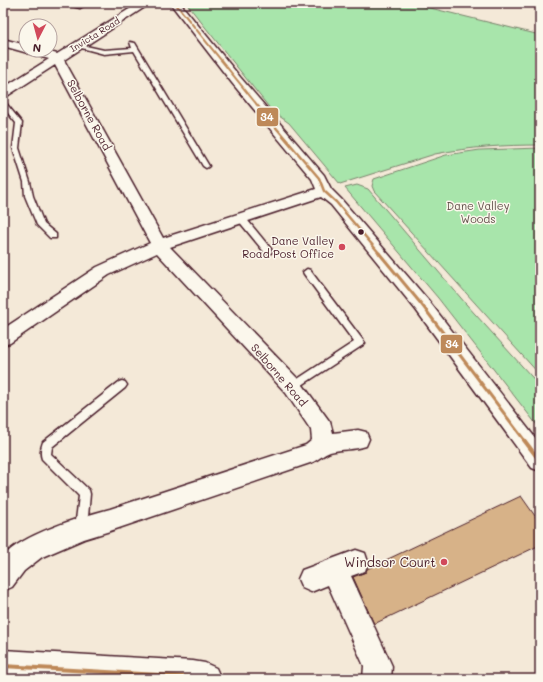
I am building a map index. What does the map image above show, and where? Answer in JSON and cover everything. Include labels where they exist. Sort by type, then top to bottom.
[{"type":"main road","points":[[3,666],[194,677],[205,679]]},
{"type":"street","name":"Invicta Road","points":[[3,93],[146,3]]},
{"type":"street","points":[[175,3],[236,80],[319,178],[324,191],[336,202],[422,305],[540,461]]},
{"type":"street","points":[[3,42],[18,47]]},
{"type":"street","name":"Selborne Road","points":[[58,58],[159,245],[293,387],[322,428],[323,444]]},
{"type":"street","points":[[3,338],[103,271],[159,245],[324,191]]},
{"type":"street","points":[[3,578],[15,562],[33,549],[81,528],[110,520],[313,452],[323,444],[358,439]]},
{"type":"street","points":[[311,579],[346,566],[378,672]]},
{"type":"lane","points":[[132,43],[206,166]]},
{"type":"lane","points":[[77,46],[104,52],[135,49]]},
{"type":"lane","points":[[3,103],[19,123],[16,148],[27,182],[29,196],[42,225],[53,236]]},
{"type":"lane","points":[[241,218],[268,251]]},
{"type":"lane","points":[[293,387],[360,343],[307,272]]},
{"type":"lane","points":[[81,528],[85,494],[46,456],[47,445],[122,385]]},
{"type":"green space","points":[[186,3],[410,3],[540,35],[540,145],[488,147],[435,154],[340,184],[289,123],[272,111]]},
{"type":"green space","name":"Dane Valley Woods","points":[[540,148],[540,375],[374,191],[372,186],[374,179],[446,155],[480,150]]},
{"type":"green space","points":[[357,185],[368,189],[466,304],[540,386],[540,429],[438,298],[345,188]]},
{"type":"building","name":"Windsor Court","points":[[521,496],[540,523],[540,545],[374,624],[353,577]]},
{"type":"transit line","name":"34","points":[[175,3],[236,80],[319,178],[324,191],[336,202],[422,305],[540,461]]},
{"type":"transit line","name":"34","points":[[3,666],[193,677],[205,679]]},
{"type":"place","name":"Dane Valley Road Post Office","points":[[342,247]]},
{"type":"place","name":"Windsor Court","points":[[444,562]]}]
